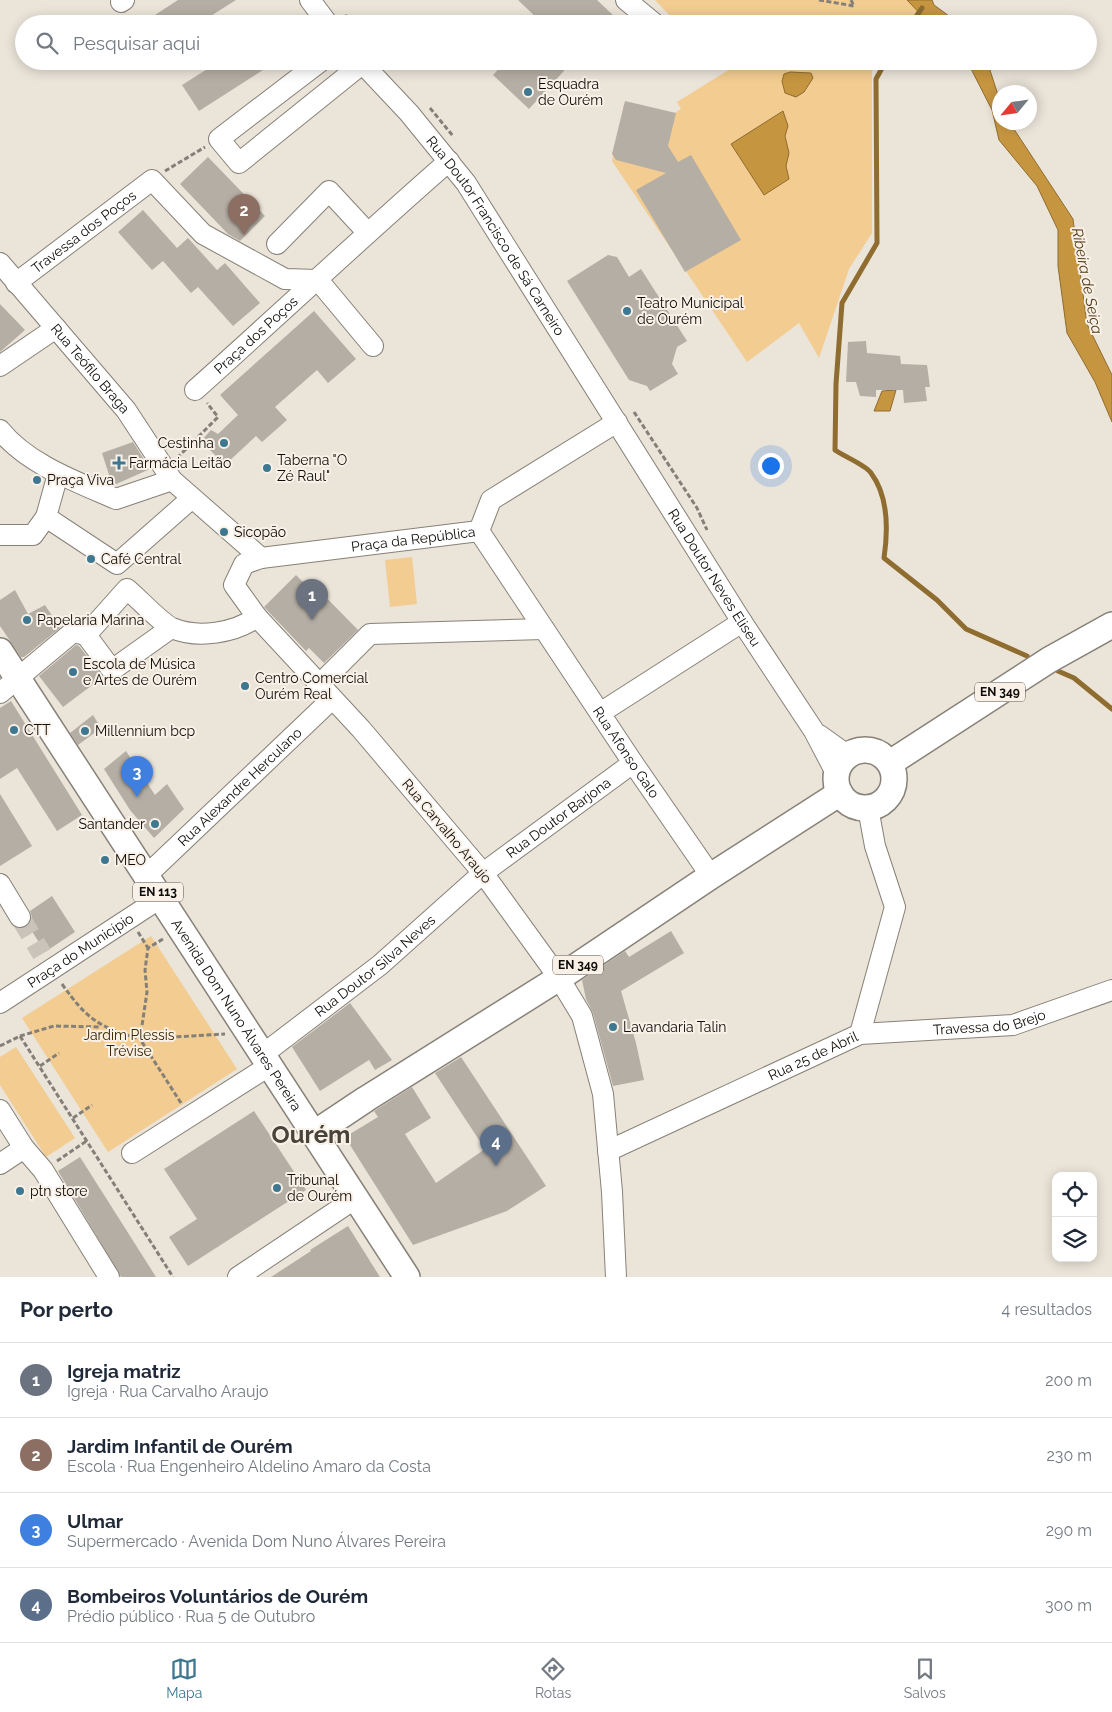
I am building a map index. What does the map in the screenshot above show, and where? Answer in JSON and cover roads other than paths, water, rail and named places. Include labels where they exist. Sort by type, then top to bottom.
[{"type":"main road","name":"EN 349","points":[[315,1133],[373,1094],[559,978],[711,876],[841,774],[862,749],[878,752],[890,763],[1049,660],[1112,625]]},
{"type":"main road","name":"Avenida Dom Nuno Álvares Pereira","points":[[0,651],[9,686],[162,897],[244,1028],[315,1133],[407,1277]]},
{"type":"main road","points":[[841,774],[852,805],[868,808],[886,800],[895,782],[890,763]]},
{"type":"street","points":[[310,0],[321,15]]},
{"type":"street","points":[[626,0],[644,15]]},
{"type":"street","points":[[309,70],[219,139],[239,163],[351,70]]},
{"type":"street","name":"Rua Doutor Francisco de Sá Carneiro","points":[[369,70],[410,113],[466,183],[617,422]]},
{"type":"street","name":"Praça dos Poços","points":[[194,390],[318,280],[367,232],[449,161]]},
{"type":"street","name":"Travessa dos Poços","points":[[16,283],[152,180],[203,234],[285,279],[318,280]]},
{"type":"street","points":[[277,244],[330,191],[367,232]]},
{"type":"street","name":"Rua Teófilo Braga","points":[[0,263],[126,410],[169,476],[261,558]]},
{"type":"street","points":[[318,280],[373,346]]},
{"type":"street","points":[[0,366],[56,328]]},
{"type":"street","points":[[479,530],[491,500],[617,422]]},
{"type":"street","name":"Rua Doutor Neves Eliseu","points":[[617,422],[742,622],[814,731],[830,745],[841,774]]},
{"type":"street","points":[[0,430],[6,438],[58,474],[116,499],[169,476]]},
{"type":"street","points":[[0,535],[33,536],[46,517],[58,474]]},
{"type":"street","points":[[117,564],[192,498]]},
{"type":"street","points":[[46,517],[117,564],[127,589],[171,628],[202,634],[244,626],[257,616]]},
{"type":"street","name":"Praça da República","points":[[261,558],[479,530],[544,629]]},
{"type":"street","name":"Rua Carvalho Araujo","points":[[261,558],[244,564],[234,585],[257,616],[361,729],[483,873],[559,978],[582,1016],[603,1094],[616,1277]]},
{"type":"street","points":[[86,635],[127,589]]},
{"type":"street","points":[[600,712],[742,622]]},
{"type":"street","points":[[9,686],[73,632],[86,635],[112,670],[171,628]]},
{"type":"street","name":"Rua Alexandre Herculano","points":[[147,875],[326,692],[370,634],[544,629]]},
{"type":"street","name":"Rua Afonso Galo","points":[[544,629],[711,876]]},
{"type":"street","name":"Rua Doutor Barjona","points":[[483,873],[633,763]]},
{"type":"street","name":"Rua 25 de Abril","points":[[608,1151],[860,1034],[895,907],[875,846],[868,808]]},
{"type":"street","name":"Rua Doutor Silva Neves","points":[[132,1153],[189,1116],[265,1060],[380,965],[483,873]]},
{"type":"street","points":[[0,884],[20,917]]},
{"type":"street","name":"Praça do Município","points":[[0,1004],[47,962],[162,897]]},
{"type":"street","name":"Travessa do Brejo","points":[[860,1034],[1013,1025],[1112,990]]},
{"type":"street","points":[[0,1110],[24,1148],[43,1170],[109,1277]]},
{"type":"street","points":[[0,1164],[24,1148]]},
{"type":"street","points":[[238,1277],[356,1198]]},
{"type":"waterway","points":[[917,15],[922,8]]},
{"type":"waterway","points":[[881,70],[876,79],[877,243],[842,303],[836,384],[835,450],[868,470],[877,482],[886,514],[884,558],[937,600],[966,629],[1027,656]]},
{"type":"waterway","points":[[1058,671],[1074,678],[1112,709]]},
{"type":"tunnel","points":[[20,917],[42,954]]},
{"type":"place","name":"Esquadra de Ourém","points":[[528,92]]},
{"type":"place","name":"Jardim Infantil de Ourém","points":[[244,235]]},
{"type":"place","name":"Teatro Municipal de Ourém","points":[[627,311]]},
{"type":"place","name":"Cestinha","points":[[224,443]]},
{"type":"place","name":"Farmácia Leitão","points":[[119,463]]},
{"type":"place","name":"Taberna \"O Zé Raul\"","points":[[267,468]]},
{"type":"place","name":"Praça Viva","points":[[37,480]]},
{"type":"place","name":"Sicopāo","points":[[224,532]]},
{"type":"place","name":"Café Central","points":[[91,559]]},
{"type":"place","name":"Papelaria Marina","points":[[27,620]]},
{"type":"place","name":"Igreja matriz","points":[[312,620]]},
{"type":"place","name":"Escola de Música e Artes de Ourém","points":[[73,672]]},
{"type":"place","name":"Centro Comercial Ourém Real","points":[[245,686]]},
{"type":"place","name":"CTT","points":[[14,730]]},
{"type":"place","name":"Millennium bcp","points":[[85,731]]},
{"type":"place","name":"Ulmar","points":[[137,797]]},
{"type":"place","name":"Santander","points":[[155,824]]},
{"type":"place","name":"MEO","points":[[105,860]]},
{"type":"place","name":"Lavandaria Talin","points":[[613,1027]]},
{"type":"place","name":"Bombeiros Voluntários de Ourém","points":[[496,1166]]},
{"type":"place","name":"Tribunal de Ourém","points":[[277,1188]]},
{"type":"place","name":"ptn store","points":[[20,1191]]},
{"type":"district","name":"Ourém","points":[[311,1135]]},
{"type":"water label","name":"Ribeira de Seiça","points":[[1087,281]]},
{"type":"park label","name":"Jardim Plessis Trévise","points":[[129,1044]]}]
